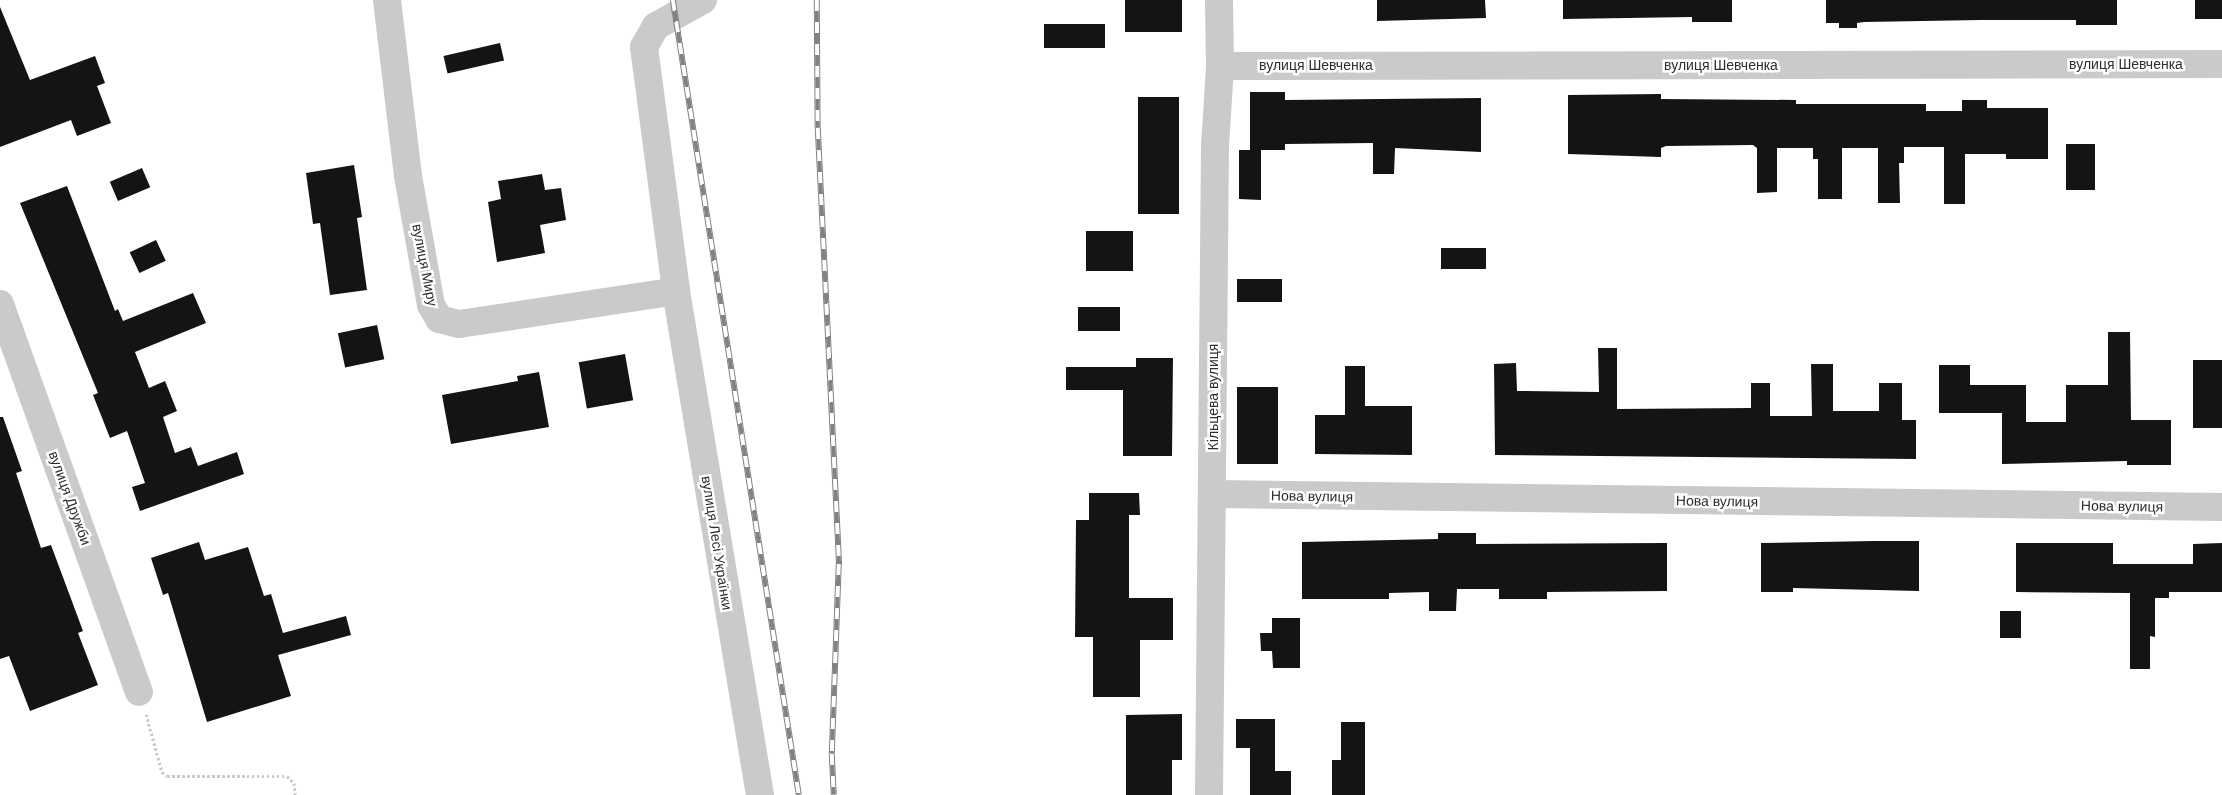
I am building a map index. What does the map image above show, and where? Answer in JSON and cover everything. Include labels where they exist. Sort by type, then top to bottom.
[{"type":"street","name":"вулиця Миру","points":[[387,0],[408,176],[430,304],[439,319],[458,324],[676,291]]},
{"type":"street","name":"вулиця Лесі Українки","points":[[703,0],[656,26],[644,48],[676,291],[760,795]]},
{"type":"street","name":"Кільцева вулиця","points":[[1209,795],[1215,146],[1220,66],[1219,0]]},
{"type":"street","name":"вулиця Шевченка","points":[[1220,66],[2222,64]]},
{"type":"street","name":"вулиця Дружби","points":[[0,304],[140,692]]},
{"type":"street","name":"Нова вулиця","points":[[1212,494],[2222,507]]},
{"type":"path","points":[[140,692],[162,772],[168,776],[287,776],[294,783],[296,795]]},
{"type":"building","points":[[1125,0],[1182,0],[1182,32],[1125,32]]},
{"type":"building","points":[[1377,0],[1485,0],[1486,18],[1377,21]]},
{"type":"building","points":[[1563,0],[1732,0],[1732,22],[1692,22],[1692,17],[1563,19]]},
{"type":"building","points":[[1826,0],[2117,0],[2117,25],[2076,25],[2076,20],[1981,20],[1864,22],[1857,23],[1857,28],[1839,28],[1839,23],[1826,23]]},
{"type":"building","points":[[2195,0],[2222,0],[2222,19],[2195,19]]},
{"type":"building","points":[[0,7],[30,80],[95,56],[105,83],[97,86],[111,123],[77,136],[71,120],[0,147]]},
{"type":"building","points":[[1044,24],[1105,24],[1105,48],[1044,48]]},
{"type":"building","points":[[500,43],[504,61],[448,74],[443,56]]},
{"type":"building","points":[[1250,92],[1285,92],[1285,100],[1481,98],[1481,152],[1395,148],[1394,174],[1373,174],[1373,143],[1285,144],[1285,150],[1261,150],[1261,200],[1239,199],[1239,150],[1250,150]]},
{"type":"building","points":[[1661,94],[1661,99],[1796,100],[1796,104],[1926,104],[1926,111],[1962,111],[1962,100],[1987,100],[1987,108],[2048,108],[2048,159],[2006,159],[2006,154],[1965,154],[1965,204],[1944,204],[1944,147],[1904,147],[1904,163],[1899,163],[1900,203],[1878,203],[1878,148],[1842,148],[1842,199],[1818,199],[1818,159],[1813,159],[1813,148],[1777,148],[1777,192],[1757,193],[1757,148],[1753,145],[1666,146],[1661,148],[1661,157],[1568,154],[1568,95]]},
{"type":"building","points":[[1138,97],[1179,97],[1179,214],[1138,214]]},
{"type":"building","points":[[2066,144],[2095,144],[2095,190],[2066,190]]},
{"type":"building","points":[[354,165],[362,217],[357,218],[367,290],[330,295],[320,223],[313,224],[306,173]]},
{"type":"building","points":[[142,168],[150,187],[118,201],[110,182]]},
{"type":"building","points":[[542,174],[545,190],[561,188],[566,220],[540,225],[545,253],[497,262],[488,202],[501,199],[498,181]]},
{"type":"building","points":[[67,186],[115,311],[118,309],[123,321],[193,293],[206,323],[135,352],[149,388],[165,381],[177,411],[163,417],[175,453],[191,447],[198,466],[237,452],[244,474],[140,511],[132,487],[145,483],[127,431],[110,438],[93,395],[98,393],[20,203]]},
{"type":"building","points":[[1086,231],[1133,231],[1133,271],[1086,271]]},
{"type":"building","points":[[156,240],[166,261],[139,273],[130,252]]},
{"type":"building","points":[[1441,248],[1486,248],[1486,269],[1441,269]]},
{"type":"building","points":[[1237,279],[1282,279],[1282,302],[1237,302]]},
{"type":"building","points":[[1078,307],[1120,307],[1120,331],[1078,331]]},
{"type":"building","points":[[377,325],[384,359],[345,368],[338,333]]},
{"type":"building","points":[[2108,332],[2130,332],[2131,420],[2171,420],[2171,465],[2127,465],[2127,461],[2002,464],[2002,413],[1939,413],[1939,365],[1970,365],[1970,385],[2026,385],[2026,422],[2066,422],[2066,385],[2108,385]]},
{"type":"building","points":[[1598,348],[1617,348],[1617,409],[1751,408],[1751,383],[1770,383],[1770,416],[1812,416],[1811,364],[1833,364],[1833,411],[1879,411],[1879,383],[1902,383],[1902,420],[1916,420],[1916,459],[1495,455],[1494,364],[1516,363],[1517,391],[1599,392]]},
{"type":"building","points":[[625,354],[633,400],[587,408],[579,362]]},
{"type":"building","points":[[1136,358],[1173,358],[1172,456],[1123,456],[1123,390],[1066,390],[1066,367],[1136,367]]},
{"type":"building","points":[[2193,360],[2222,360],[2222,428],[2193,428]]},
{"type":"building","points":[[1345,366],[1365,366],[1365,406],[1412,406],[1412,455],[1315,454],[1315,415],[1345,415]]},
{"type":"building","points":[[539,372],[549,427],[451,444],[442,395],[518,381],[517,376]]},
{"type":"building","points":[[1237,387],[1278,387],[1278,464],[1237,464]]},
{"type":"building","points":[[0,417],[3,417],[22,471],[16,473],[41,548],[51,545],[83,631],[78,633],[98,685],[30,711],[9,656],[0,659]]},
{"type":"building","points":[[1089,493],[1139,493],[1140,515],[1129,515],[1129,598],[1173,598],[1173,640],[1140,640],[1140,697],[1093,697],[1093,637],[1075,637],[1076,520],[1089,520]]},
{"type":"building","points":[[1438,533],[1476,533],[1476,544],[1667,543],[1667,591],[1547,592],[1547,599],[1499,599],[1499,589],[1457,589],[1456,611],[1429,611],[1429,592],[1389,593],[1389,599],[1302,599],[1302,542],[1438,539]]},
{"type":"building","points":[[1919,541],[1919,591],[1793,588],[1793,592],[1761,592],[1761,543]]},
{"type":"building","points":[[199,542],[205,560],[248,547],[264,596],[271,594],[283,633],[346,616],[351,635],[278,655],[291,696],[207,722],[168,593],[163,595],[151,558]]},
{"type":"building","points":[[2016,543],[2113,543],[2113,564],[2193,564],[2193,544],[2222,543],[2222,592],[2169,592],[2169,598],[2155,598],[2155,637],[2150,636],[2150,669],[2130,669],[2130,593],[2016,592]]},
{"type":"building","points":[[2000,611],[2021,611],[2021,638],[2000,638]]},
{"type":"building","points":[[1272,618],[1300,618],[1300,668],[1273,668],[1272,651],[1261,651],[1260,633],[1272,633]]},
{"type":"building","points":[[1182,714],[1182,760],[1172,760],[1172,795],[1126,795],[1126,715]]},
{"type":"building","points":[[1236,719],[1275,719],[1275,771],[1291,771],[1291,795],[1250,795],[1250,748],[1236,748]]},
{"type":"building","points":[[1341,722],[1365,722],[1365,795],[1332,795],[1332,760],[1341,760]]},
{"type":"railway","points":[[673,0],[799,795]]},
{"type":"railway","points":[[817,0],[818,128],[839,564],[832,754],[834,795]]}]
